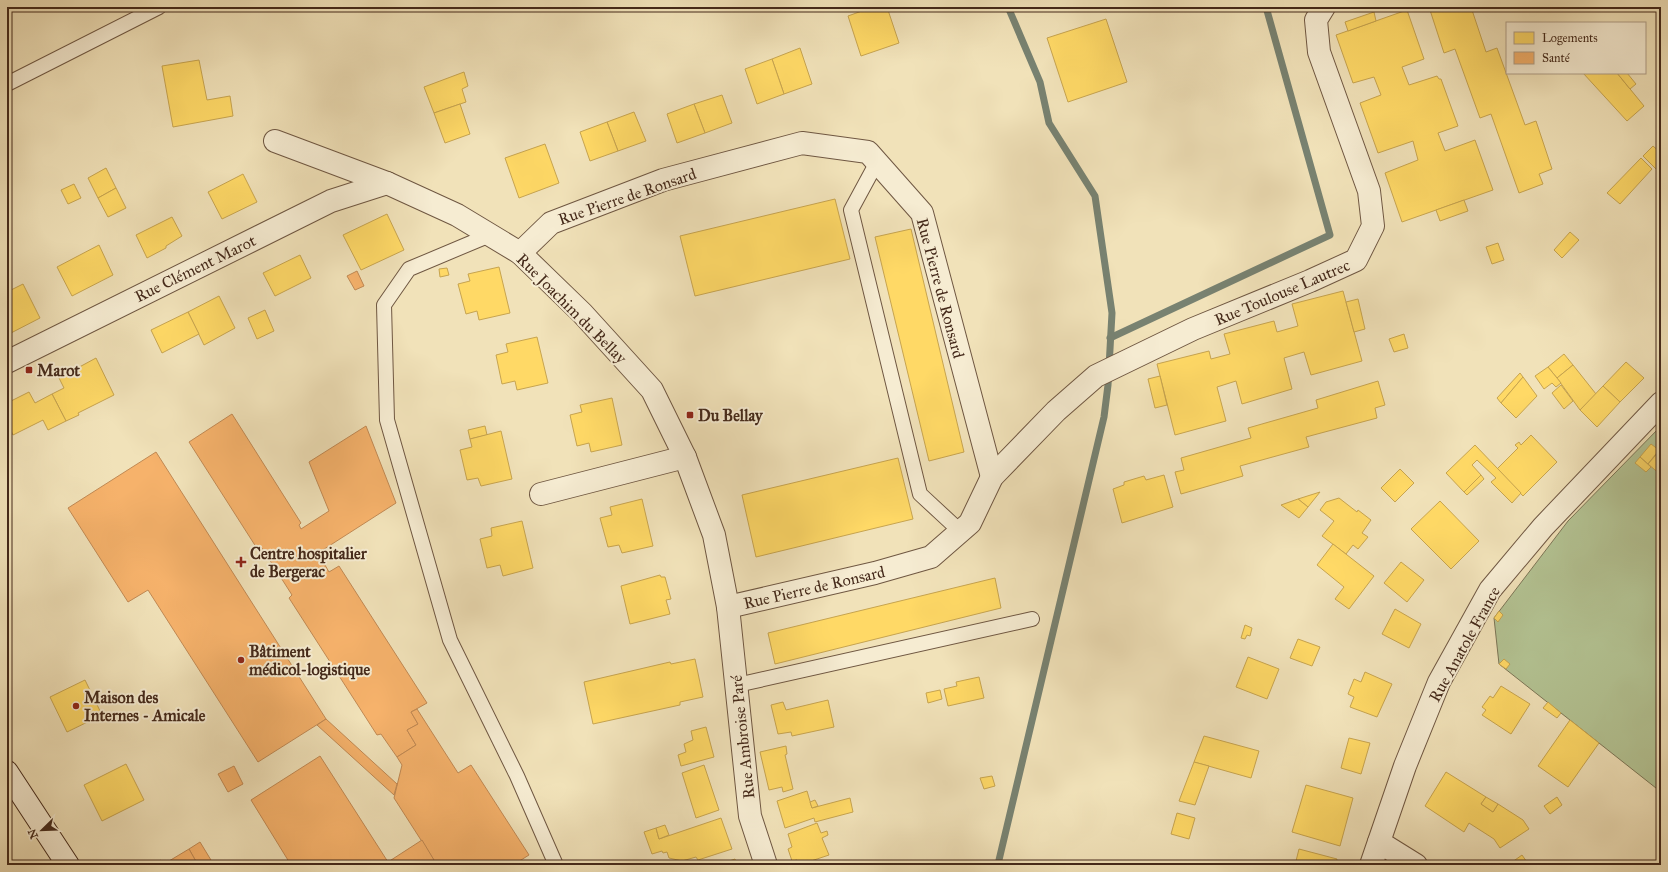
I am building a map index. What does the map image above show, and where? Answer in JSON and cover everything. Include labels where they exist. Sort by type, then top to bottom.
[{"type":"street","name":"Rue Toulouse Lautrec","points":[[992,477],[1056,411],[1096,376],[1193,329],[1281,294],[1356,260],[1373,226],[1368,191],[1319,52],[1316,20],[1324,7]]},
{"type":"street","name":"Rue Joachim du Bellay","points":[[275,141],[387,183],[457,215],[520,253],[582,313],[652,390],[685,457],[714,535],[728,607]]},
{"type":"street","name":"Rue Pierre de Ronsard","points":[[520,253],[551,222],[663,180],[802,143],[868,152],[922,213],[992,477],[970,523],[930,557],[875,573],[728,607]]},
{"type":"street","name":"Rue Clément Marot","points":[[7,362],[332,201],[387,183]]},
{"type":"street","name":"Rue Anatole France","points":[[1371,865],[1405,766],[1440,682],[1490,590],[1543,527],[1661,403]]},
{"type":"street","points":[[541,494],[685,457]]},
{"type":"street","name":"Rue Ambroise Paré","points":[[728,607],[750,816],[766,865]]},
{"type":"street","points":[[7,772],[68,865]]},
{"type":"street","points":[[1379,842],[1416,865]]},
{"type":"lane","points":[[7,84],[159,7]]},
{"type":"lane","points":[[877,162],[851,210],[920,494],[961,532]]},
{"type":"lane","points":[[490,235],[409,269],[384,305],[387,420],[450,640],[517,776],[556,865]]},
{"type":"lane","points":[[737,686],[1032,619]]},
{"type":"green space","points":[[1661,426],[1661,792],[1499,664],[1494,618],[1568,521]]},
{"type":"building: Logements","points":[[873,7],[887,7],[899,43],[861,56],[848,16]]},
{"type":"building: Logements","points":[[1429,7],[1471,7],[1486,52],[1497,48],[1525,125],[1536,121],[1552,169],[1539,174],[1543,184],[1519,193],[1491,114],[1480,118],[1455,49],[1444,53]]},
{"type":"building: Logements","points":[[1656,7],[1661,7],[1661,13],[1657,14]]},
{"type":"building: Logements","points":[[1407,10],[1424,59],[1402,67],[1409,85],[1437,76],[1441,79],[1458,126],[1438,133],[1445,151],[1475,140],[1493,190],[1402,222],[1385,173],[1418,160],[1413,141],[1378,153],[1360,103],[1381,95],[1374,77],[1353,83],[1336,35]]},
{"type":"building: Logements","points":[[1374,12],[1376,21],[1348,31],[1345,22]]},
{"type":"building: Logements","points":[[1106,19],[1127,82],[1068,102],[1047,38]]},
{"type":"building: Logements","points":[[800,48],[812,84],[784,94],[772,59]]},
{"type":"building: Logements","points":[[772,59],[784,94],[757,104],[745,69]]},
{"type":"building: Logements","points":[[199,60],[207,100],[230,96],[233,116],[173,127],[162,66]]},
{"type":"building: Logements","points":[[464,72],[468,86],[462,89],[466,102],[434,113],[424,87]]},
{"type":"building: Logements","points":[[1584,74],[1618,74],[1644,106],[1627,121]]},
{"type":"building: Logements","points":[[1618,74],[1628,74],[1636,84],[1630,89]]},
{"type":"building: Logements","points":[[722,95],[732,123],[705,133],[694,104]]},
{"type":"building: Logements","points":[[460,104],[470,134],[445,143],[434,113]]},
{"type":"building: Logements","points":[[694,104],[705,133],[677,143],[667,114]]},
{"type":"building: Logements","points":[[634,112],[646,141],[618,151],[607,122]]},
{"type":"building: Logements","points":[[607,122],[618,151],[590,161],[580,132]]},
{"type":"building: Logements","points":[[545,144],[559,183],[519,198],[505,158]]},
{"type":"building: Logements","points":[[1653,146],[1661,153],[1661,174],[1643,156]]},
{"type":"building: Logements","points":[[1641,158],[1652,169],[1620,204],[1607,193]]},
{"type":"building: Logements","points":[[106,168],[116,188],[98,198],[88,178]]},
{"type":"building: Logements","points":[[243,174],[257,202],[222,219],[208,192]]},
{"type":"building: Logements","points":[[74,184],[81,198],[68,204],[61,190]]},
{"type":"building: Logements","points":[[116,188],[126,208],[108,217],[98,198]]},
{"type":"building: Logements","points":[[835,199],[850,259],[695,296],[680,236]]},
{"type":"building: Logements","points":[[1464,200],[1468,211],[1440,221],[1436,210]]},
{"type":"building: Logements","points":[[387,214],[404,250],[361,270],[343,235]]},
{"type":"building: Logements","points":[[172,217],[182,236],[166,246],[166,248],[147,258],[136,235]]},
{"type":"building: Logements","points":[[911,229],[964,452],[929,461],[875,237]]},
{"type":"building: Logements","points":[[1570,232],[1579,240],[1562,258],[1554,250]]},
{"type":"building: Logements","points":[[1498,243],[1504,260],[1492,264],[1486,247]]},
{"type":"building: Logements","points":[[99,245],[113,275],[72,296],[57,267]]},
{"type":"building: Logements","points":[[300,255],[311,278],[275,296],[263,273]]},
{"type":"building: Logements","points":[[499,267],[510,313],[479,320],[477,311],[466,314],[458,284],[470,281],[468,274]]},
{"type":"building: Logements","points":[[447,268],[449,275],[440,277],[439,269]]},
{"type":"building: Logements","points":[[23,284],[40,318],[9,334],[7,330],[7,292]]},
{"type":"building: Logements","points":[[1343,291],[1362,361],[1311,375],[1304,352],[1284,358],[1292,389],[1242,404],[1236,381],[1217,387],[1226,421],[1175,435],[1157,364],[1209,351],[1211,359],[1230,354],[1224,334],[1274,321],[1277,332],[1298,326],[1292,304]]},
{"type":"building: Logements","points":[[219,296],[235,328],[204,345],[188,312]]},
{"type":"building: Logements","points":[[1358,299],[1365,329],[1354,332],[1346,302]]},
{"type":"building: Logements","points":[[265,310],[274,331],[257,339],[248,318]]},
{"type":"building: Logements","points":[[188,312],[199,334],[162,353],[151,330]]},
{"type":"building: Logements","points":[[1404,334],[1408,348],[1394,352],[1389,339]]},
{"type":"building: Logements","points":[[537,337],[548,383],[517,390],[515,381],[502,384],[496,355],[508,352],[506,344]]},
{"type":"building: Logements","points":[[1564,354],[1573,365],[1557,378],[1548,367]]},
{"type":"building: Logements","points":[[96,358],[114,395],[78,413],[79,415],[66,421],[52,394],[64,388],[59,378]]},
{"type":"building: Logements","points":[[1626,362],[1644,378],[1620,402],[1603,386]]},
{"type":"building: Logements","points":[[1573,365],[1596,394],[1580,410],[1557,378]]},
{"type":"building: Logements","points":[[1548,367],[1561,383],[1556,387],[1552,383],[1544,389],[1535,376]]},
{"type":"building: Logements","points":[[1520,373],[1523,377],[1501,403],[1497,398]]},
{"type":"building: Logements","points":[[1160,376],[1167,405],[1155,408],[1148,379]]},
{"type":"building: Logements","points":[[1523,377],[1537,396],[1516,418],[1501,403]]},
{"type":"building: Logements","points":[[1378,381],[1385,405],[1375,408],[1377,418],[1306,437],[1309,447],[1240,466],[1243,476],[1181,494],[1175,472],[1184,470],[1181,458],[1251,438],[1248,428],[1318,408],[1316,400]]},
{"type":"building: Logements","points":[[1561,385],[1573,401],[1564,409],[1552,393]]},
{"type":"building: Logements","points":[[1603,386],[1620,402],[1597,427],[1580,410]]},
{"type":"building: Logements","points":[[29,392],[35,403],[52,394],[66,421],[48,430],[43,420],[13,435],[7,423],[7,403]]},
{"type":"building: Logements","points":[[612,398],[622,445],[591,452],[589,443],[577,446],[570,415],[582,412],[580,405]]},
{"type":"building: Logements","points":[[485,426],[487,435],[470,439],[468,430]]},
{"type":"building: Logements","points":[[501,431],[512,479],[481,486],[478,478],[467,480],[460,450],[472,447],[470,439]]},
{"type":"building: Logements","points":[[1531,435],[1557,462],[1523,496],[1497,469],[1518,448],[1515,445],[1519,442],[1521,445]]},
{"type":"building: Logements","points":[[1651,444],[1659,450],[1648,464],[1640,457]]},
{"type":"building: Logements","points":[[1475,445],[1521,493],[1512,503],[1491,482],[1496,478],[1477,460],[1472,465],[1481,475],[1464,492],[1446,473]]},
{"type":"building: Logements","points":[[1661,449],[1661,475],[1648,464]]},
{"type":"building: Logements","points":[[1640,457],[1651,467],[1646,472],[1635,463]]},
{"type":"building: Logements","points":[[898,458],[913,519],[756,557],[742,495]]},
{"type":"building: Logements","points":[[1400,469],[1414,483],[1395,502],[1381,488]]},
{"type":"building: Logements","points":[[1164,475],[1173,507],[1122,523],[1113,489],[1124,485],[1124,482],[1144,476],[1146,480]]},
{"type":"building: Logements","points":[[1481,475],[1484,479],[1467,495],[1464,492]]},
{"type":"building: Logements","points":[[1320,492],[1308,507],[1298,499]]},
{"type":"building: Logements","points":[[1339,498],[1357,512],[1358,510],[1371,520],[1362,533],[1368,537],[1358,549],[1353,545],[1346,554],[1322,536],[1334,521],[1320,510],[1326,502]]},
{"type":"building: Logements","points":[[642,499],[653,546],[622,553],[619,545],[608,547],[600,518],[612,515],[610,507]]},
{"type":"building: Logements","points":[[1298,499],[1308,507],[1299,518],[1281,505]]},
{"type":"building: Logements","points":[[1440,501],[1479,541],[1451,569],[1411,529]]},
{"type":"building: Logements","points":[[522,521],[533,568],[503,576],[500,565],[487,568],[480,539],[492,536],[491,528]]},
{"type":"building: Logements","points":[[1333,544],[1374,576],[1349,609],[1335,599],[1344,587],[1317,565]]},
{"type":"building: Logements","points":[[1401,562],[1424,580],[1407,602],[1384,583]]},
{"type":"building: Logements","points":[[660,575],[661,577],[665,577],[671,599],[666,600],[670,614],[630,624],[621,586]]},
{"type":"building: Logements","points":[[995,578],[1001,608],[775,664],[768,633]]},
{"type":"building: Logements","points":[[1395,609],[1421,624],[1409,648],[1382,634]]},
{"type":"building: Logements","points":[[1499,611],[1503,615],[1498,622],[1494,618]]},
{"type":"building: Logements","points":[[1245,625],[1252,628],[1250,636],[1247,635],[1245,639],[1241,638]]},
{"type":"building: Logements","points":[[1298,639],[1320,647],[1312,666],[1290,658]]},
{"type":"building: Logements","points":[[1248,657],[1279,669],[1267,699],[1236,687]]},
{"type":"building: Logements","points":[[695,659],[703,697],[680,702],[680,705],[593,724],[584,682],[670,662],[671,664]]},
{"type":"building: Logements","points":[[1504,659],[1510,664],[1506,669],[1499,664]]},
{"type":"building: Logements","points":[[1365,672],[1392,684],[1377,717],[1350,707],[1354,697],[1348,694],[1354,679],[1361,682]]},
{"type":"building: Logements","points":[[979,677],[984,698],[948,706],[944,689],[957,686],[956,682]]},
{"type":"building: Logements","name":"Maison des Internes - Amicale","points":[[85,680],[102,715],[67,732],[50,697]]},
{"type":"building: Logements","points":[[1501,686],[1530,704],[1511,734],[1482,715],[1486,710],[1482,707],[1490,696],[1493,698]]},
{"type":"building: Logements","points":[[940,690],[942,699],[928,703],[926,693]]},
{"type":"building: Logements","points":[[828,700],[834,727],[792,736],[791,732],[778,734],[771,705],[783,702],[786,710]]},
{"type":"building: Logements","points":[[1548,702],[1561,713],[1557,718],[1543,708]]},
{"type":"building: Logements","points":[[1570,720],[1599,743],[1568,787],[1538,766]]},
{"type":"building: Logements","points":[[706,727],[714,757],[681,766],[678,755],[686,752],[684,744],[693,740],[691,731]]},
{"type":"building: Logements","points":[[1204,736],[1259,751],[1251,778],[1194,762]]},
{"type":"building: Logements","points":[[1349,738],[1370,743],[1361,774],[1341,768]]},
{"type":"building: Logements","points":[[786,746],[787,754],[785,755],[793,789],[783,792],[782,787],[769,790],[760,752]]},
{"type":"building: Logements","points":[[1194,762],[1209,766],[1195,805],[1179,801]]},
{"type":"building: Logements","points":[[126,764],[144,800],[102,821],[84,785]]},
{"type":"building: Logements","points":[[704,765],[719,810],[696,818],[682,773]]},
{"type":"building: Logements","points":[[1446,772],[1486,797],[1481,804],[1493,812],[1498,804],[1523,820],[1529,829],[1500,848],[1494,839],[1469,823],[1464,832],[1425,806]]},
{"type":"building: Logements","points":[[992,776],[995,786],[984,789],[980,778]]},
{"type":"building: Logements","points":[[1306,785],[1353,798],[1340,846],[1292,832]]},
{"type":"building: Logements","points":[[807,791],[812,808],[850,798],[853,812],[815,822],[814,818],[785,828],[777,801]]},
{"type":"building: Logements","points":[[1486,797],[1498,804],[1493,812],[1481,804]]},
{"type":"building: Logements","points":[[1557,797],[1562,805],[1550,814],[1544,806]]},
{"type":"building: Logements","points":[[815,800],[818,806],[812,808],[810,802]]},
{"type":"building: Logements","points":[[1177,813],[1195,818],[1189,839],[1171,834]]},
{"type":"building: Logements","points":[[721,818],[732,849],[698,860],[696,857],[682,861],[669,858],[667,852],[663,853],[662,851],[652,854],[644,832],[656,828],[659,839]]},
{"type":"building: Logements","points":[[817,823],[821,833],[827,831],[828,835],[822,838],[829,855],[799,865],[797,860],[792,861],[788,849],[792,847],[788,834]]},
{"type":"building: Logements","points":[[665,825],[669,835],[659,839],[656,828]]},
{"type":"building: Logements","points":[[1299,849],[1337,859],[1336,865],[1295,865]]},
{"type":"building: Logements","points":[[1522,855],[1529,865],[1508,865]]},
{"type":"building: Logements","points":[[735,859],[737,865],[717,865]]},
{"type":"building: Santé","points":[[357,271],[364,286],[355,290],[347,276]]},
{"type":"building: Santé","points":[[232,414],[301,523],[299,525],[301,529],[329,511],[309,462],[366,426],[396,503],[318,553],[329,572],[339,566],[427,703],[411,712],[418,724],[407,730],[416,745],[397,757],[381,734],[377,735],[289,598],[292,595],[262,548],[258,550],[189,442]]},
{"type":"building: Santé","name":"Bâtiment médicol-logistique","points":[[156,452],[326,719],[258,762],[148,590],[128,602],[68,508]]},
{"type":"building: Santé","points":[[417,709],[458,773],[471,765],[529,855],[513,865],[437,865],[394,798],[402,765],[397,757],[416,745],[407,730],[418,724],[411,712]]},
{"type":"building: Santé","points":[[326,719],[397,784],[394,795],[317,725]]},
{"type":"building: Santé","points":[[320,756],[389,865],[291,865],[251,800]]},
{"type":"building: Santé","points":[[234,766],[243,784],[228,792],[218,774]]},
{"type":"building: Santé","points":[[422,840],[437,865],[389,865],[388,862]]},
{"type":"building: Santé","points":[[200,842],[214,865],[198,865],[189,849]]},
{"type":"building: Santé","points":[[189,849],[198,865],[153,865],[161,860],[164,864]]},
{"type":"waterway","points":[[1000,865],[999,860],[1104,417],[1108,385],[1112,313],[1095,196],[1049,123],[1040,82],[1008,7]]},
{"type":"waterway","points":[[1110,338],[1330,235],[1266,7]]},
{"type":"place","name":"Marot","points":[[29,370]]},
{"type":"place","name":"Du Bellay","points":[[690,415]]},
{"type":"place","name":"Centre hospitalier de Bergerac","points":[[241,562]]},
{"type":"place","name":"Bâtiment médicol-logistique","points":[[241,660]]},
{"type":"place","name":"Maison des Internes - Amicale","points":[[76,706]]}]
